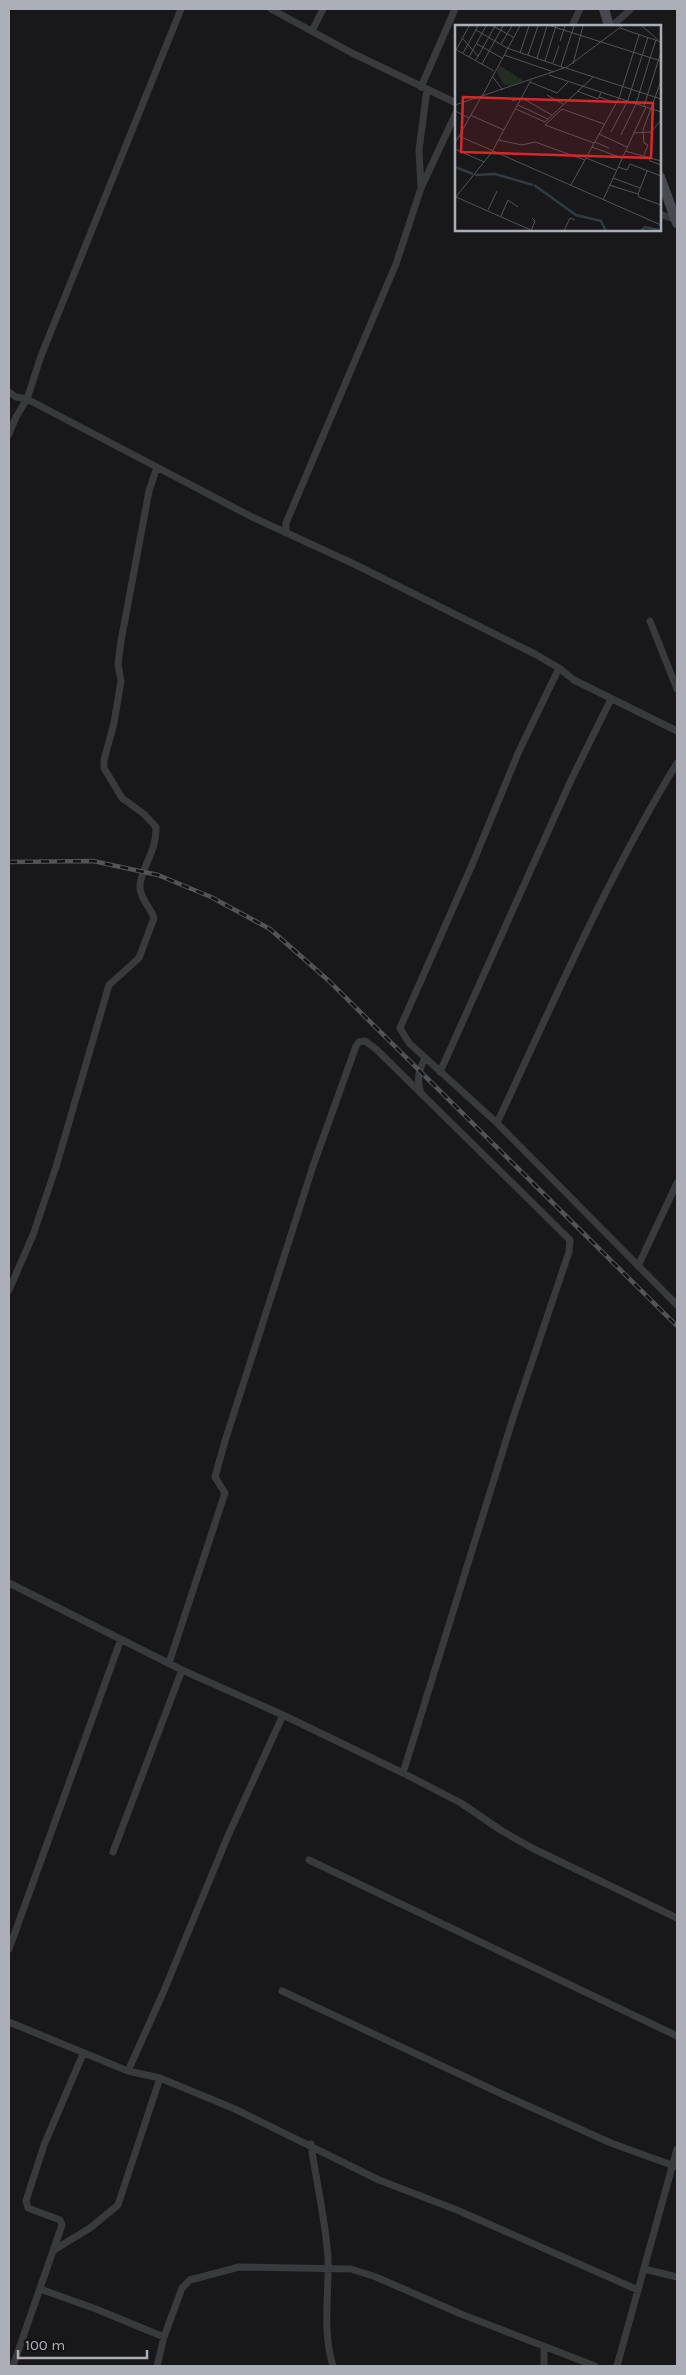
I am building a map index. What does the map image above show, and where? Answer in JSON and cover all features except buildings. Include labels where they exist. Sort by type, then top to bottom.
[{"type":"street","points":[[9,434],[16,417],[27,399],[65,296],[181,9]]},
{"type":"street","points":[[271,9],[455,103]]},
{"type":"street","points":[[312,31],[323,9]]},
{"type":"street","points":[[420,188],[419,150],[424,88],[455,9]]},
{"type":"street","points":[[572,25],[580,9]]},
{"type":"street","points":[[604,9],[610,25]]},
{"type":"street","points":[[611,25],[631,9]]},
{"type":"street","points":[[286,532],[286,523],[396,264],[420,188],[455,115]]},
{"type":"street","points":[[661,184],[663,198],[677,221]]},
{"type":"street","points":[[661,214],[677,221]]},
{"type":"street","points":[[9,392],[16,397],[27,399],[157,467],[559,668],[574,680],[677,731]]},
{"type":"street","points":[[9,1290],[32,1235],[58,1161],[109,985],[139,958],[154,918],[150,907],[142,896],[140,885],[152,854],[156,827],[144,814],[122,798],[109,778],[104,760],[114,723],[121,681],[118,664],[121,641],[149,492],[157,467]]},
{"type":"street","points":[[650,621],[677,689]]},
{"type":"street","points":[[559,668],[526,736],[415,997],[400,1024],[402,1035],[497,1123],[677,1305]]},
{"type":"street","points":[[440,1072],[572,778],[611,699]]},
{"type":"street","points":[[497,1123],[604,893],[635,834],[677,763]]},
{"type":"street","points":[[169,1663],[225,1494],[215,1477],[222,1449],[313,1166],[359,1042],[369,1042],[570,1240],[570,1246],[514,1415],[403,1773]]},
{"type":"street","points":[[422,1096],[418,1085],[419,1071],[425,1058]]},
{"type":"street","points":[[638,1266],[677,1183]]},
{"type":"street","points":[[9,1583],[182,1670],[283,1715],[403,1773],[461,1803],[502,1832],[532,1848],[677,1917]]},
{"type":"street","points":[[9,1949],[121,1639]]},
{"type":"street","points":[[113,1852],[182,1670]]},
{"type":"street","points":[[128,2071],[163,1993],[227,1838],[283,1715]]},
{"type":"street","points":[[309,1860],[677,2036]]},
{"type":"street","points":[[282,1991],[506,2096],[611,2142],[675,2166]]},
{"type":"street","points":[[9,2022],[83,2054],[128,2071],[160,2078],[236,2108],[311,2144],[379,2180],[457,2210],[638,2290]]},
{"type":"street","points":[[13,2366],[13,2356],[40,2289],[62,2222],[55,2217],[28,2208],[26,2201],[44,2145],[83,2054]]},
{"type":"street","points":[[54,2250],[90,2228],[118,2205],[160,2078]]},
{"type":"street","points":[[311,2144],[323,2222],[327,2269],[326,2328],[328,2349],[333,2366]]},
{"type":"street","points":[[617,2366],[675,2166],[677,2149]]},
{"type":"street","points":[[157,2366],[164,2337],[182,2288],[190,2280],[239,2267],[351,2269],[376,2277],[452,2310],[595,2366]]},
{"type":"street","points":[[644,2269],[677,2277]]},
{"type":"street","points":[[40,2289],[96,2309],[164,2337]]},
{"type":"street","points":[[544,2346],[544,2366]]},
{"type":"railway","points":[[9,862],[93,861],[158,875],[211,897],[270,929],[329,981],[677,1326]]}]
